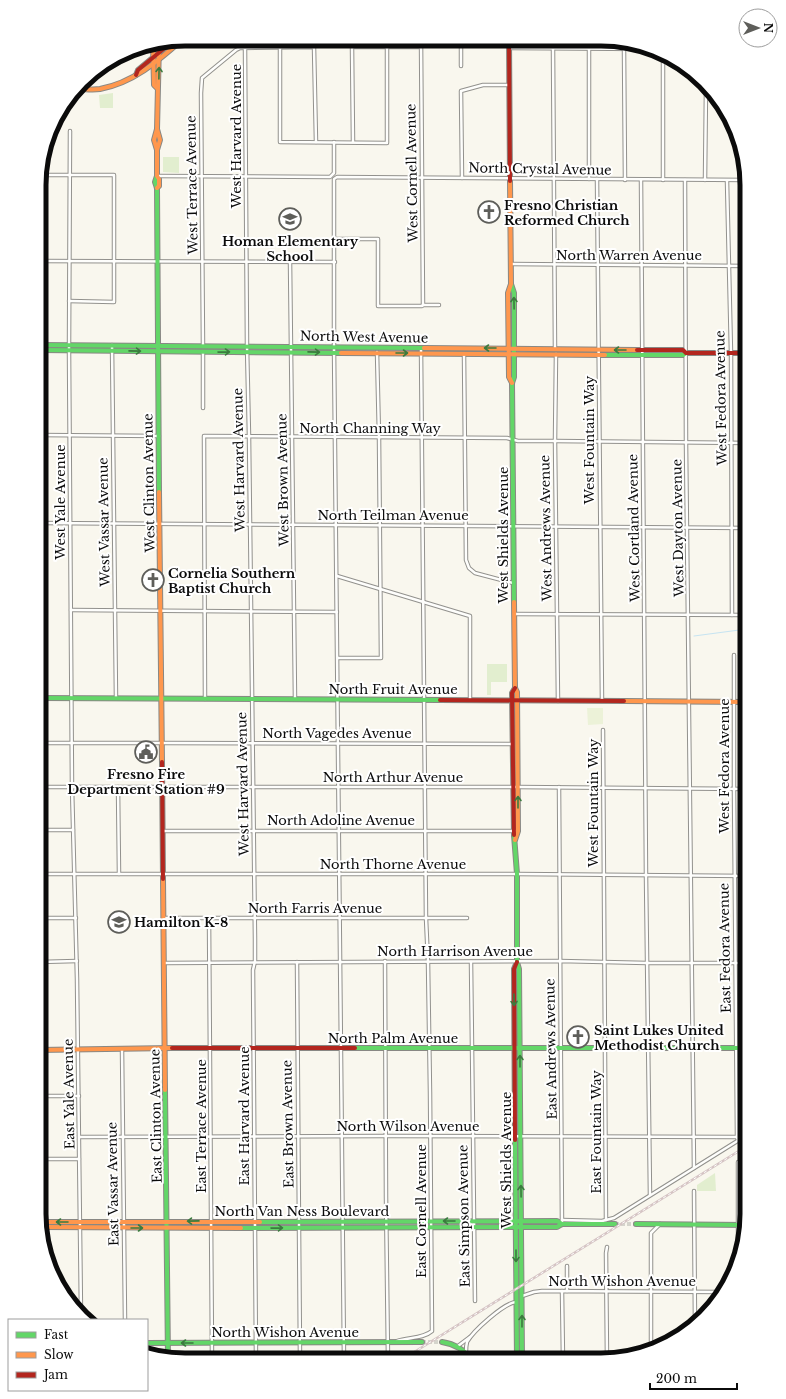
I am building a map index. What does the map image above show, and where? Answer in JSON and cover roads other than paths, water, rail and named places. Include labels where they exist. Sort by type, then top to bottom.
[{"type":"main road","points":[[84,89],[110,87],[124,82],[140,74],[174,46]]},
{"type":"main road","points":[[136,75],[138,70],[166,48]]},
{"type":"main road","name":"West Shields Avenue","points":[[509,48],[511,284],[508,292],[509,377],[512,383]]},
{"type":"main road","name":"West Clinton Avenue","points":[[160,49],[159,85],[157,88],[157,129],[159,132],[159,148],[157,150],[157,176],[155,179],[155,186],[157,188],[157,351],[164,874]]},
{"type":"main road","name":"West Clinton Avenue","points":[[153,50],[154,85],[157,88]]},
{"type":"main road","name":"West Shields Avenue","points":[[511,284],[514,292],[514,377],[512,383],[513,583],[518,766],[518,832],[515,840]]},
{"type":"main road","name":"North West Avenue","points":[[46,345],[203,346],[292,352],[335,353],[599,355],[683,350],[686,352],[740,353]]},
{"type":"main road","name":"North West Avenue","points":[[46,350],[203,352],[291,347],[334,347],[514,348],[643,352]]},
{"type":"main road","name":"West Shields Avenue","points":[[515,688],[512,692],[513,831],[517,874],[517,962],[519,969],[520,1048],[516,1221],[517,1353]]},
{"type":"main road","name":"North Fruit Avenue","points":[[46,698],[740,702]]},
{"type":"main road","points":[[512,744],[515,746],[518,766]]},
{"type":"main road","name":"East Clinton Avenue","points":[[164,874],[163,962],[167,1137],[168,1352]]},
{"type":"main road","name":"West Shields Avenue","points":[[517,962],[514,969],[515,1048],[521,1221],[522,1353]]},
{"type":"main road","name":"North Palm Avenue","points":[[46,1050],[122,1048],[737,1048]]},
{"type":"main road","name":"North Van Ness Boulevard","points":[[46,1222],[557,1221],[577,1224],[615,1224]]},
{"type":"main road","name":"North Van Ness Boulevard","points":[[47,1227],[212,1229],[343,1227],[521,1228],[557,1227],[562,1222]]},
{"type":"main road","points":[[636,1224],[738,1225]]},
{"type":"main road","name":"North Wishon Avenue","points":[[148,1343],[422,1342]]},
{"type":"main road","points":[[442,1342],[458,1346],[466,1352]]},
{"type":"street","points":[[461,46],[461,66]]},
{"type":"street","points":[[245,47],[314,47],[316,142]]},
{"type":"street","name":"West Terrace Avenue","points":[[203,346],[202,78],[236,50],[245,47]]},
{"type":"street","name":"West Harvard Avenue","points":[[245,47],[246,262],[254,874]]},
{"type":"street","points":[[280,47],[280,142],[387,143],[387,47]]},
{"type":"street","points":[[353,142],[352,47],[421,48]]},
{"type":"street","name":"West Cornell Avenue","points":[[421,48],[423,305]]},
{"type":"street","points":[[509,48],[589,50],[628,49]]},
{"type":"street","points":[[552,49],[555,349]]},
{"type":"street","points":[[624,49],[625,180]]},
{"type":"street","points":[[589,50],[590,179]]},
{"type":"street","points":[[662,60],[663,180]]},
{"type":"street","points":[[462,178],[461,91],[482,85],[509,85]]},
{"type":"street","points":[[705,180],[706,93]]},
{"type":"street","name":"West Yale Avenue","points":[[70,130],[69,350],[74,874]]},
{"type":"street","points":[[334,142],[334,347],[337,524],[344,1353]]},
{"type":"street","points":[[47,175],[114,175],[114,302],[69,302]]},
{"type":"street","name":"North Crystal Avenue","points":[[157,176],[740,180]]},
{"type":"street","name":"West Fountain Way","points":[[597,180],[602,701]]},
{"type":"street","name":"West Cortland Avenue","points":[[641,180],[650,1195]]},
{"type":"street","name":"West Dayton Avenue","points":[[685,180],[686,443],[690,702],[689,788],[694,1168]]},
{"type":"street","name":"West Fedora Avenue","points":[[727,181],[731,353],[732,616]]},
{"type":"street","points":[[334,239],[378,239],[378,306],[439,305]]},
{"type":"street","name":"West Brown Avenue","points":[[290,261],[295,699]]},
{"type":"street","points":[[46,262],[335,262]]},
{"type":"street","name":"North Warren Avenue","points":[[511,264],[740,266]]},
{"type":"street","name":"West Vassar Avenue","points":[[112,345],[116,698]]},
{"type":"street","points":[[338,658],[381,658],[377,348]]},
{"type":"street","points":[[421,348],[426,875]]},
{"type":"street","points":[[203,352],[203,408]]},
{"type":"street","points":[[464,354],[466,560],[469,568],[475,573],[513,583]]},
{"type":"street","name":"West Andrews Avenue","points":[[556,354],[555,441],[558,701]]},
{"type":"street","points":[[46,435],[159,436]]},
{"type":"street","name":"North Channing Way","points":[[204,524],[204,436],[465,438],[555,441]]},
{"type":"street","points":[[555,441],[740,443]]},
{"type":"street","name":"North Teilman Avenue","points":[[46,523],[740,528]]},
{"type":"street","points":[[204,524],[205,699]]},
{"type":"street","points":[[337,576],[470,616],[470,700]]},
{"type":"street","points":[[71,610],[337,612]]},
{"type":"street","points":[[514,614],[740,615]]},
{"type":"street","name":"West Fedora Avenue","points":[[734,655],[735,876]]},
{"type":"street","name":"West Fountain Way","points":[[603,730],[604,875]]},
{"type":"street","name":"North Vagedes Avenue","points":[[46,743],[512,744]]},
{"type":"street","name":"North Arthur Avenue","points":[[46,787],[559,787],[740,789]]},
{"type":"street","points":[[118,787],[119,874]]},
{"type":"street","points":[[559,787],[559,875]]},
{"type":"street","points":[[46,830],[73,830]]},
{"type":"street","name":"North Adoline Avenue","points":[[163,831],[425,830],[518,832]]},
{"type":"street","name":"North Thorne Avenue","points":[[46,874],[517,874],[740,876]]},
{"type":"street","name":"East Yale Avenue","points":[[74,874],[77,961],[82,1306]]},
{"type":"street","name":"East Harvard Avenue","points":[[254,874],[255,961],[253,970],[256,1353]]},
{"type":"street","name":"East Cornell Avenue","points":[[390,1342],[424,1336],[432,1330],[426,875]]},
{"type":"street","name":"East Andrews Avenue","points":[[559,875],[562,1222]]},
{"type":"street","name":"East Fountain Way","points":[[604,875],[606,1220]]},
{"type":"street","name":"East Fedora Avenue","points":[[735,876],[738,1139]]},
{"type":"street","points":[[46,918],[76,918]]},
{"type":"street","name":"North Farris Avenue","points":[[163,918],[467,918]]},
{"type":"street","name":"East Terrace Avenue","points":[[209,918],[212,1353]]},
{"type":"street","points":[[46,962],[77,961]]},
{"type":"street","points":[[385,961],[386,1221],[390,1342],[389,1353]]},
{"type":"street","name":"North Harrison Avenue","points":[[163,962],[560,961],[740,963]]},
{"type":"street","name":"East Brown Avenue","points":[[297,962],[300,1353]]},
{"type":"street","name":"East Simpson Avenue","points":[[472,962],[475,1301]]},
{"type":"street","name":"East Vassar Avenue","points":[[122,1048],[124,1319]]},
{"type":"street","points":[[46,1096],[79,1096]]},
{"type":"street","name":"North Wilson Avenue","points":[[80,1137],[474,1136],[694,1137],[738,1139]]},
{"type":"street","points":[[562,1222],[606,1220],[614,1218],[738,1139]]},
{"type":"street","points":[[46,1159],[79,1159]]},
{"type":"street","points":[[738,1162],[738,1235]]},
{"type":"street","points":[[694,1191],[695,1316]]},
{"type":"street","points":[[577,1224],[585,1221]]},
{"type":"street","points":[[651,1344],[651,1233],[660,1224]]},
{"type":"street","points":[[607,1247],[607,1353]]},
{"type":"street","points":[[567,1266],[567,1291]]},
{"type":"street","name":"North Wishon Avenue","points":[[522,1296],[538,1291],[716,1292]]},
{"type":"street","points":[[562,1291],[563,1353]]},
{"type":"street","points":[[466,1352],[466,1344],[472,1336],[496,1312],[510,1303],[516,1302]]},
{"type":"street","points":[[458,1346],[472,1336]]},
{"type":"waterway","points":[[694,636],[740,630]]},
{"type":"tunnel","points":[[615,1224],[636,1224]]},
{"type":"tunnel","points":[[422,1342],[442,1342]]},
{"type":"railway","points":[[413,1353],[740,1150]]},
{"type":"place","name":"Fresno Christian Reformed Church","points":[[489,212]]},
{"type":"place","name":"Homan Elementary School","points":[[290,219]]},
{"type":"place","name":"Cornelia Southern Baptist Church","points":[[153,580]]},
{"type":"place","name":"Fresno Fire Department Station #9","points":[[146,752]]},
{"type":"place","name":"Hamilton K-8","points":[[119,922]]},
{"type":"place","name":"Saint Lukes United Methodist Church","points":[[578,1037]]}]
